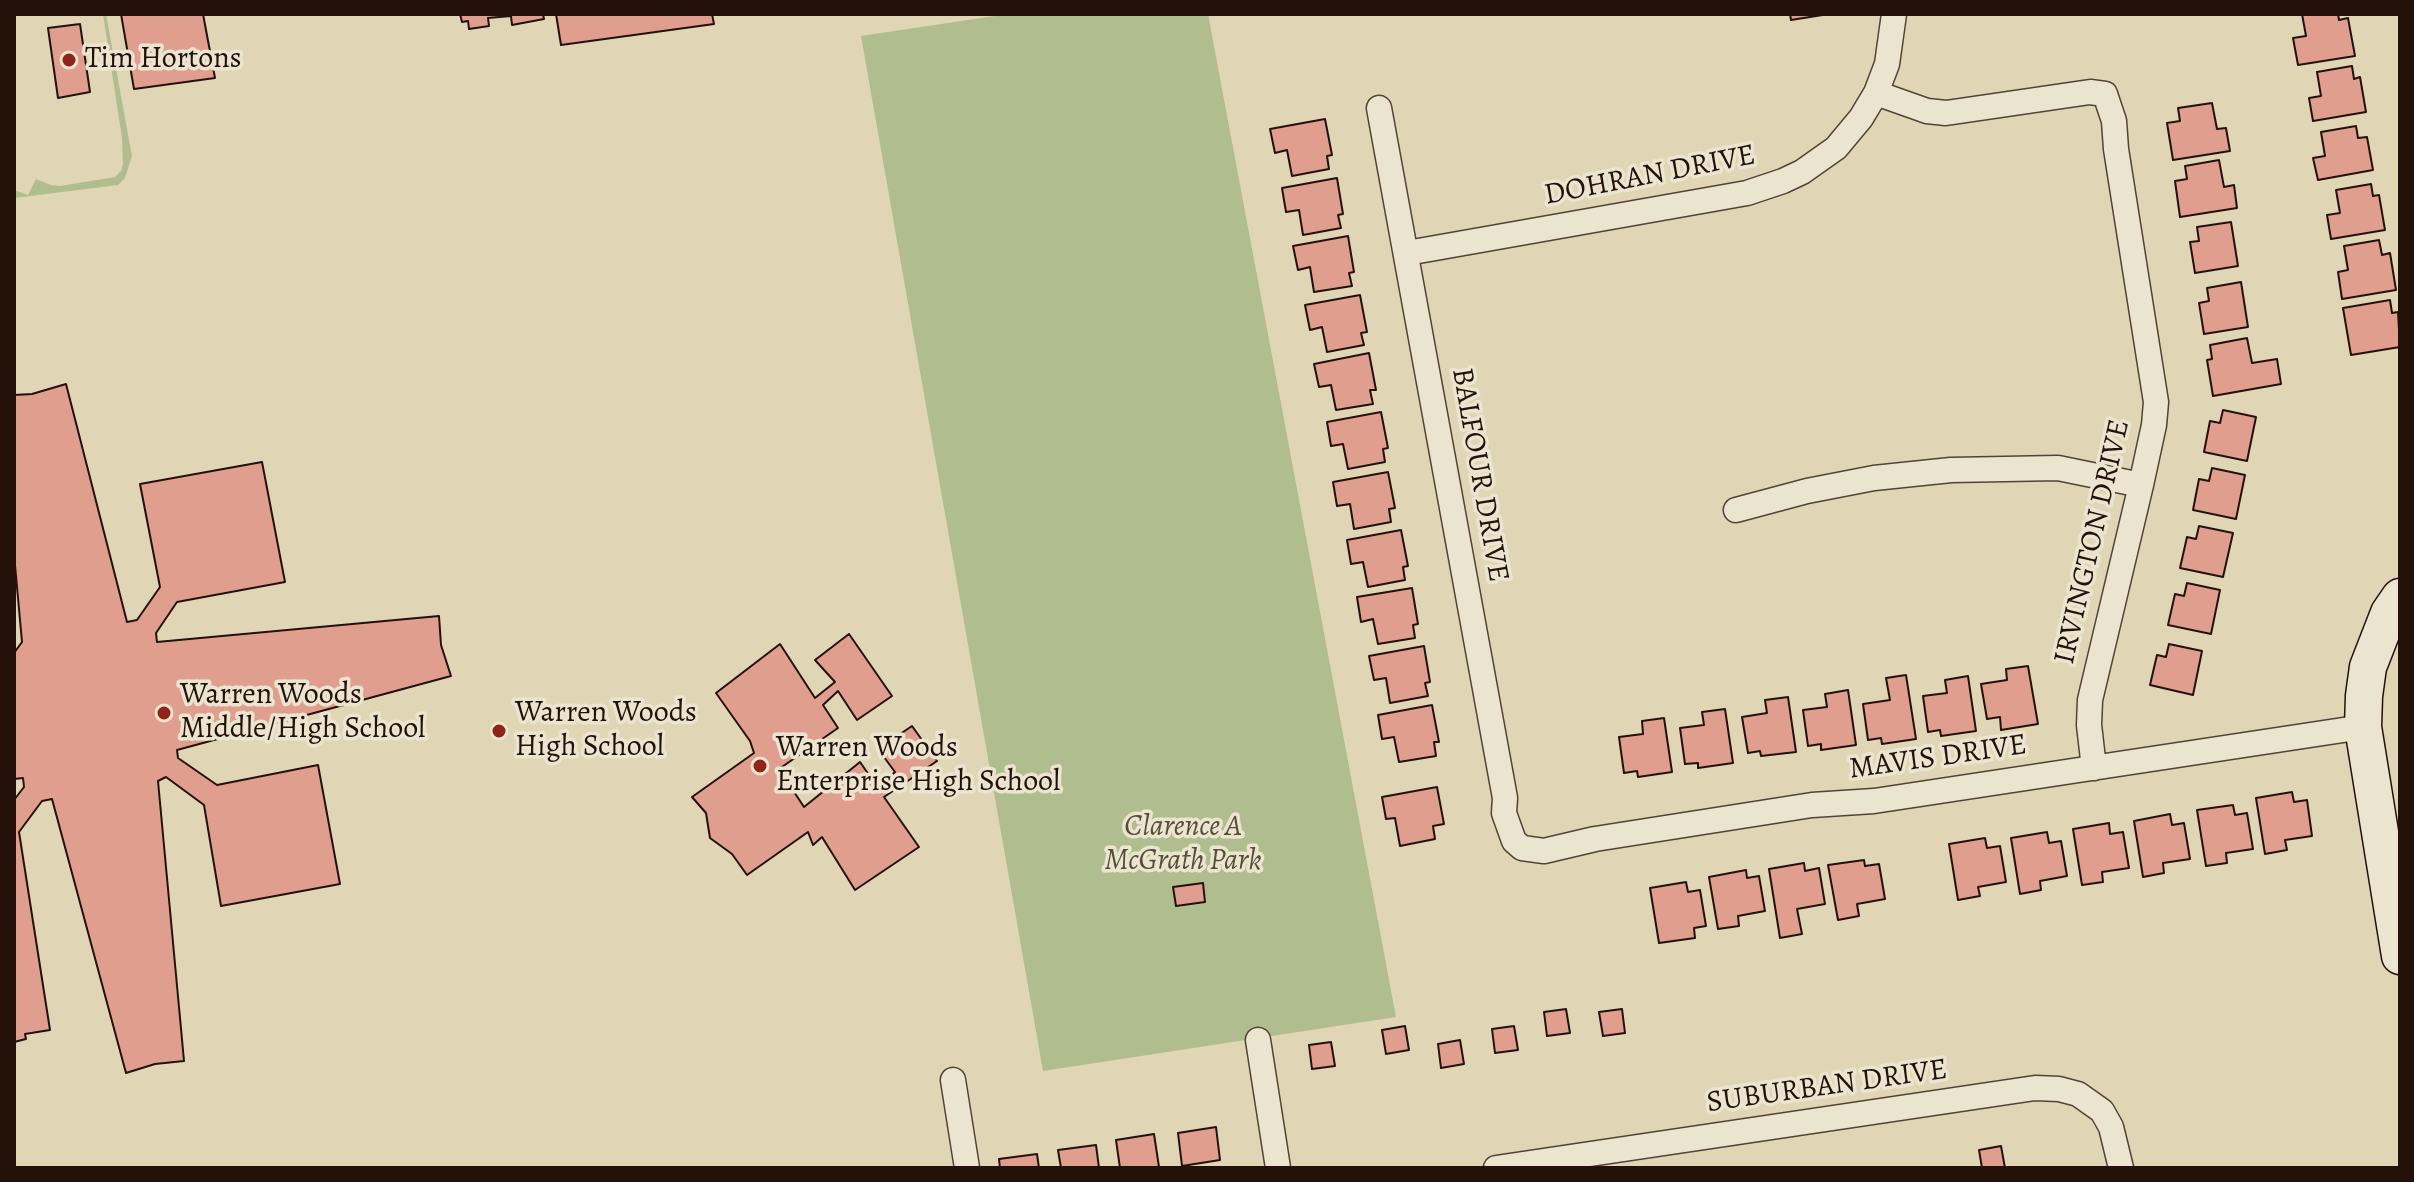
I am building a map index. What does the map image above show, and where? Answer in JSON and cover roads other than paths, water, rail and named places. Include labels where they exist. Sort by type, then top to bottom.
[{"type":"street","points":[[1876,93],[1887,64],[1894,14]]},
{"type":"street","name":"IRVINGTON DRIVE","points":[[1876,93],[1927,111],[1946,113],[2090,92],[2105,94],[2114,121],[2156,402],[2141,485],[2090,700],[2089,725],[2094,768]]},
{"type":"street","name":"DOHRAN DRIVE","points":[[1407,253],[1766,188],[1802,172],[1836,148],[1861,118],[1876,93]]},
{"type":"street","name":"BALFOUR DRIVE","points":[[1379,108],[1505,798],[1504,813],[1514,841],[1522,848]]},
{"type":"street","points":[[1736,510],[1834,486],[1951,470],[2058,468],[2141,485]]},
{"type":"street","points":[[2400,597],[2389,613],[2368,667],[2363,727],[2400,956]]},
{"type":"street","name":"MAVIS DRIVE","points":[[1522,848],[1544,851],[1595,839],[1812,805],[1874,801],[2363,727]]},
{"type":"street","points":[[1258,1040],[1278,1168]]},
{"type":"street","points":[[953,1080],[967,1168]]},
{"type":"street","name":"SUBURBAN DRIVE","points":[[1496,1168],[2035,1088],[2078,1094],[2102,1111],[2111,1127],[2121,1168]]},
{"type":"place","name":"Tim Hortons","points":[[69,60]]},
{"type":"place","name":"Warren Woods Middle/High School","points":[[164,713]]},
{"type":"place","name":"Warren Woods High School","points":[[499,731]]},
{"type":"place","name":"Warren Woods Enterprise High School","points":[[760,766]]},
{"type":"park label","name":"Clarence A McGrath Park","points":[[1183,845]]}]
